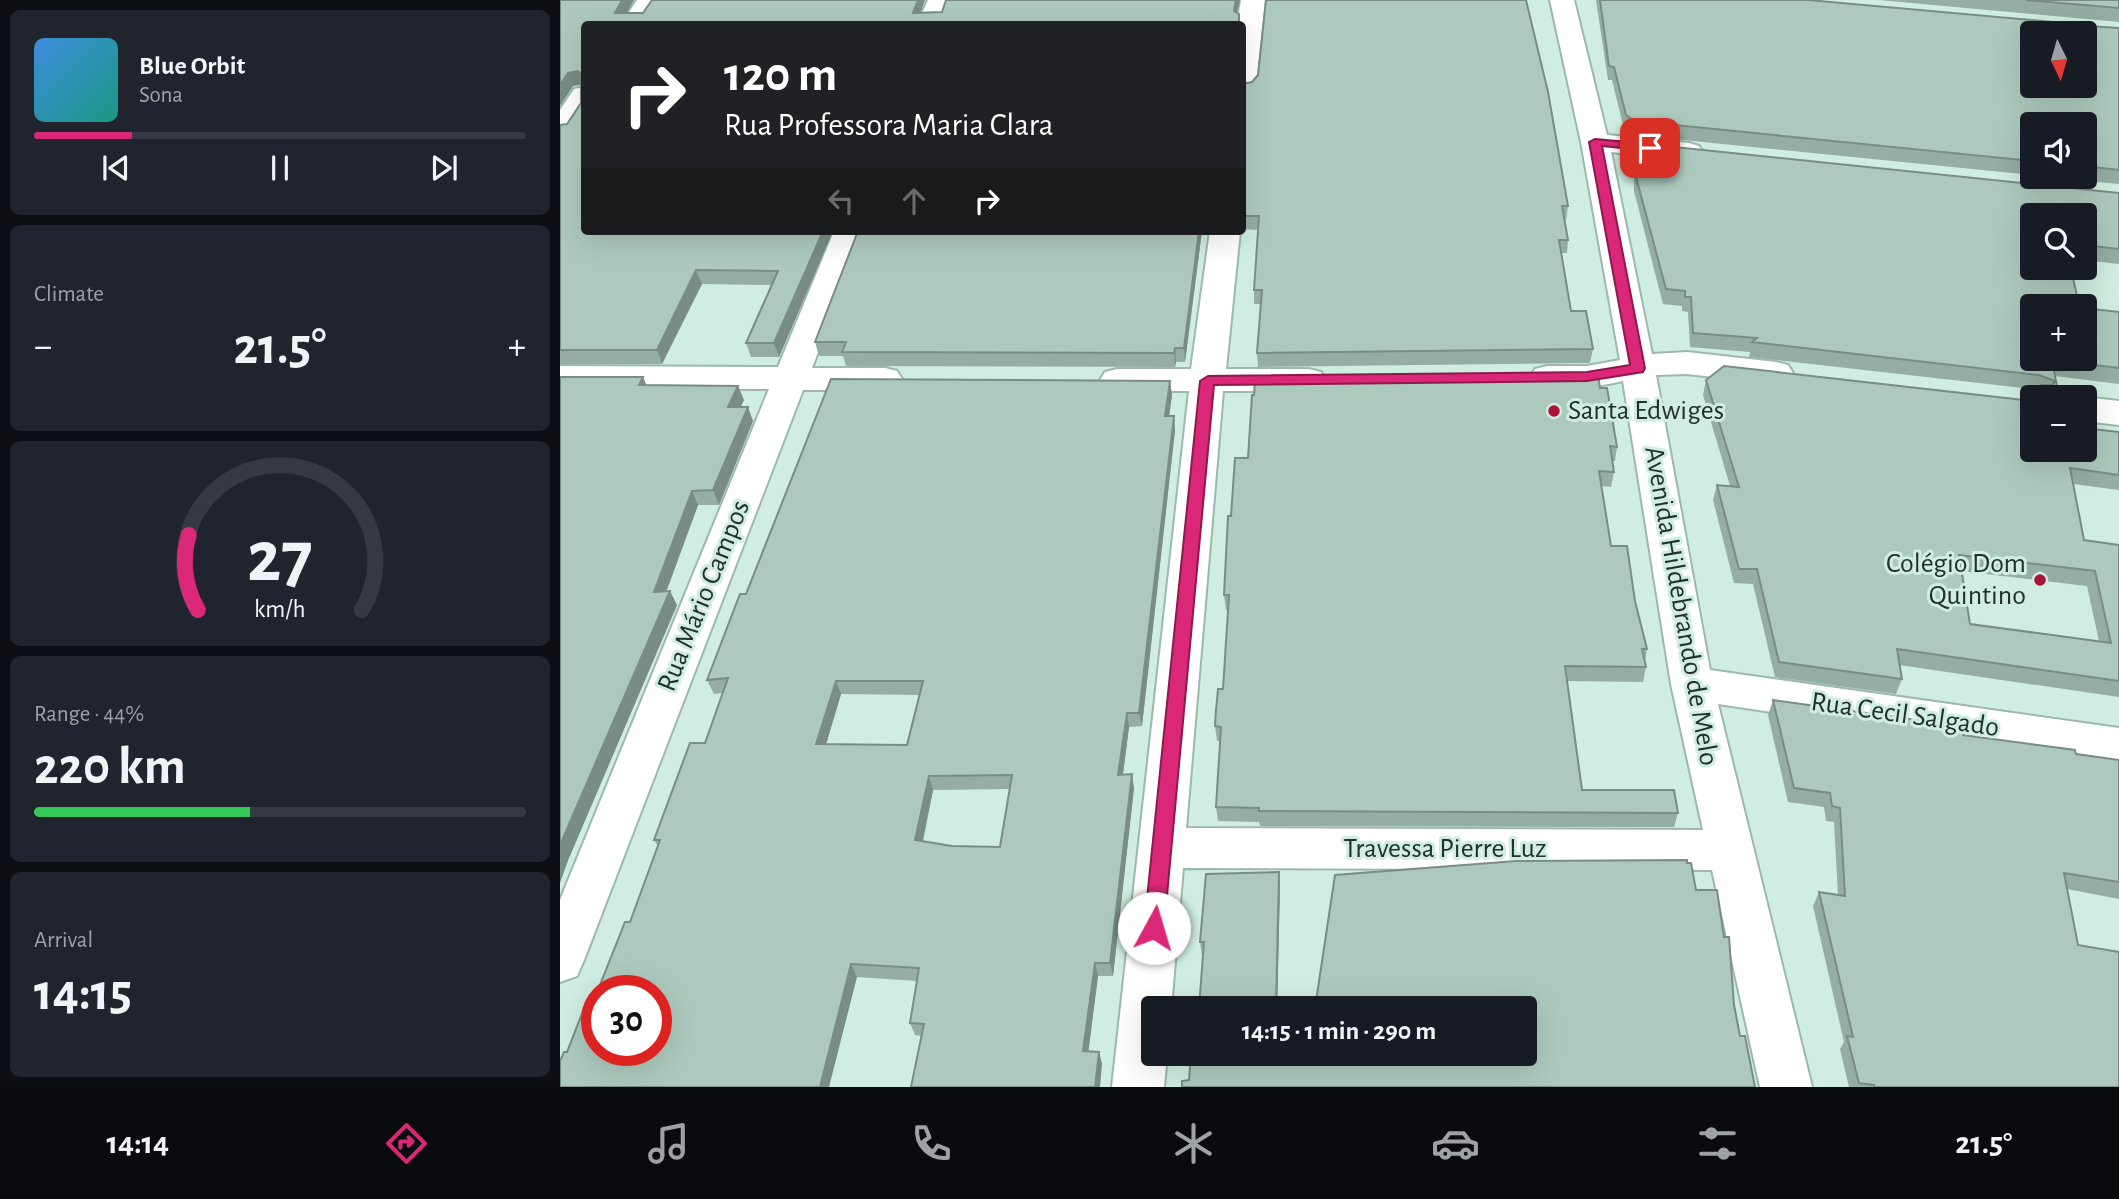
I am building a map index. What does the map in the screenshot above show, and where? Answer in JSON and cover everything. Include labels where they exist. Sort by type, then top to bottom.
[{"type":"street","points":[[636,21],[650,0]]},
{"type":"street","points":[[931,21],[940,0]]},
{"type":"street","points":[[1246,55],[1253,0]]},
{"type":"street","name":"Avenida Hildebrando de Melo","points":[[1562,0],[1595,142],[1638,368],[1692,684],[1786,1087]]},
{"type":"street","points":[[560,130],[581,99]]},
{"type":"street","points":[[1595,142],[1719,155]]},
{"type":"street","name":"Rua Mário Campos","points":[[560,960],[847,235]]},
{"type":"street","points":[[1139,1087],[1225,235]]},
{"type":"street","points":[[1519,377],[1587,377],[1686,363],[1811,377]]},
{"type":"street","points":[[560,377],[915,379]]},
{"type":"street","points":[[1082,380],[1343,379]]},
{"type":"street","points":[[2097,410],[2119,413]]},
{"type":"street","name":"Rua Cecil Salgado","points":[[1692,684],[2119,746]]},
{"type":"street","name":"Travessa Pierre Luz","points":[[1162,848],[1729,850]]},
{"type":"building","points":[[560,0],[622,0],[615,13],[643,13],[652,0],[918,0],[913,13],[942,12],[946,0],[1236,0],[1234,11],[1239,14],[1239,21],[581,21],[581,74],[578,71],[568,73],[560,85]]},
{"type":"building","points":[[1266,0],[1526,0],[1548,92],[1568,206],[1562,206],[1568,240],[1559,240],[1571,311],[1586,311],[1593,349],[1257,353],[1262,290],[1254,290],[1259,216],[1246,216],[1246,83],[1252,82],[1258,75]]},
{"type":"building","points":[[1600,0],[1808,0],[2042,21],[2020,21],[2020,98],[2097,98],[2097,27],[2119,28],[2119,170],[2097,167],[2097,112],[2020,112],[2020,160],[1635,121],[1626,115],[1614,67],[1609,66]]},
{"type":"building","points":[[2026,0],[2119,0],[2119,8]]},
{"type":"building","points":[[581,103],[581,235],[821,235],[774,343],[746,343],[778,271],[696,270],[657,350],[560,350],[560,125],[567,124]]},
{"type":"building","points":[[1636,143],[2020,183],[2020,189],[2080,189],[2119,193],[2119,249],[2097,246],[2097,203],[2020,203],[2020,280],[2074,280],[2076,294],[2020,294],[2020,371],[2054,371],[2057,385],[2053,385],[2055,381],[2039,375],[1752,342],[1757,338],[1693,333],[1691,297],[1685,297],[1685,291],[1666,289],[1636,177]]},
{"type":"building","points":[[856,235],[1198,235],[1184,348],[1175,348],[1174,353],[842,352],[846,342],[815,342]]},
{"type":"building","points":[[2097,309],[2119,312],[2119,368],[2097,365]]},
{"type":"building","points":[[1724,366],[2020,400],[2020,462],[2097,462],[2097,429],[2119,432],[2119,475],[2070,468],[2084,540],[2119,545],[2119,681],[1897,649],[1902,679],[1779,662],[1757,569],[1739,569],[1717,485],[1739,487],[1706,380]],"holes":[[[1959,555],[2095,571],[2111,643],[1970,624]]]},
{"type":"building","points":[[1598,374],[1600,388],[1607,388],[1617,447],[1610,446],[1614,472],[1599,471],[1611,546],[1627,546],[1635,601],[1647,649],[1642,649],[1646,667],[1565,666],[1582,790],[1674,790],[1678,813],[1259,811],[1259,808],[1216,807],[1221,727],[1215,726],[1218,689],[1223,689],[1229,595],[1224,595],[1228,516],[1231,516],[1235,458],[1248,458],[1255,379]]},
{"type":"building","points":[[560,377],[643,377],[639,385],[738,386],[728,407],[748,407],[713,490],[692,491],[654,592],[670,591],[560,845]]},
{"type":"building","points":[[831,379],[1170,381],[1165,416],[1174,416],[1139,713],[1127,713],[1118,775],[1132,774],[1110,963],[1095,963],[1083,1051],[1099,1052],[1095,1087],[911,1087],[924,1024],[910,1023],[919,968],[851,964],[820,1087],[560,1087],[560,1061],[564,1052],[567,1052],[581,1016],[581,1066],[672,1066],[672,975],[604,975],[625,922],[630,922],[660,840],[654,840],[690,743],[705,743],[728,678],[707,680],[740,594],[746,594]],"holes":[[[836,681],[923,681],[907,745],[816,744]],[[1012,775],[1000,847],[952,846],[915,840],[929,776]]]},
{"type":"building","points":[[1773,700],[1910,719],[1962,729],[1963,735],[2075,750],[2076,754],[2119,760],[2119,882],[2064,873],[2078,945],[2119,952],[2119,1087],[1874,1087],[1859,1083],[1847,1036],[1853,1037],[1819,892],[1845,896],[1840,808],[1832,806],[1830,793],[1794,788]]},
{"type":"building","points":[[1687,860],[1687,863],[1691,863],[1696,890],[1717,890],[1724,937],[1729,937],[1734,1005],[1740,1036],[1745,1036],[1755,1087],[1182,1087],[1182,1081],[1189,1080],[1190,1066],[1537,1066],[1537,996],[1317,996],[1335,875],[1516,861]]},
{"type":"building","points":[[1279,872],[1276,996],[1200,996],[1204,942],[1200,942],[1206,874]]},
{"type":"place","name":"Santa Edwiges","points":[[1554,411]]},
{"type":"place","name":"Colégio Dom Quintino","points":[[2040,580]]},
{"type":"route","points":[[1154,928],[1208,381],[1587,377],[1638,368],[1595,142],[1650,148]]}]
